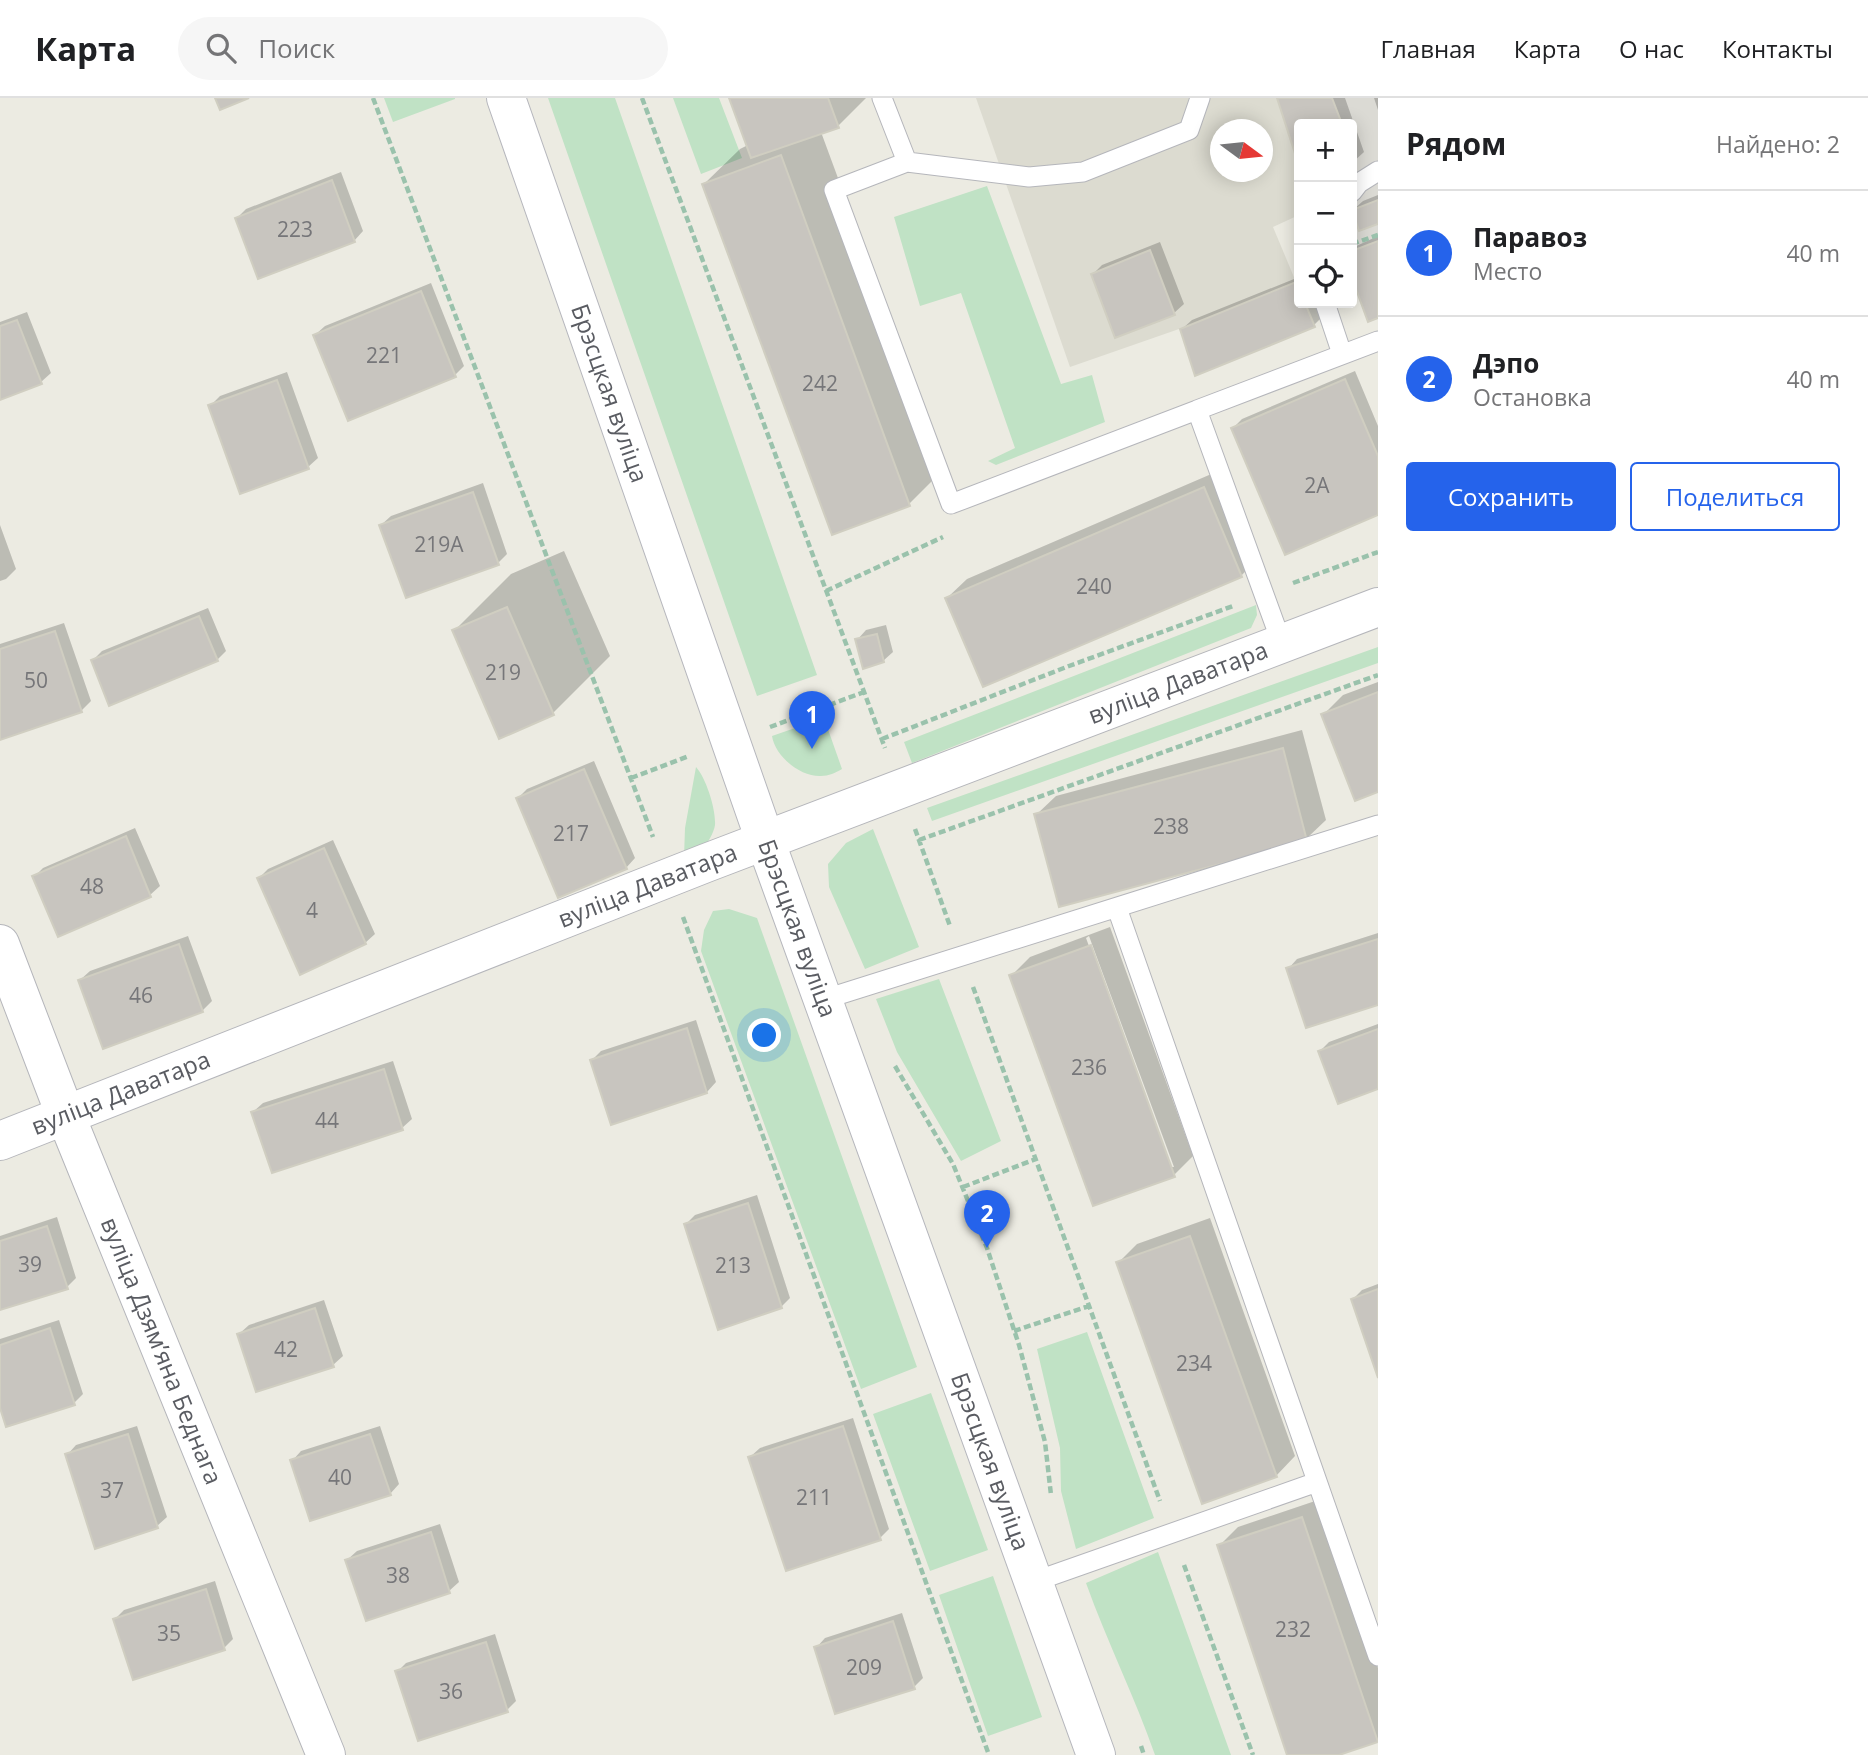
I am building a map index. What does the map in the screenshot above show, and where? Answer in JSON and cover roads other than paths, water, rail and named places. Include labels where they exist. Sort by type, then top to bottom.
[{"type":"street","name":"Брэсцкая вуліца","points":[[506,98],[765,840],[1096,1755]]},
{"type":"street","name":"вуліца Даватара","points":[[0,1141],[765,840],[1378,607]]},
{"type":"street","name":"вуліца Дзямʼяна Беднага","points":[[0,944],[65,1114],[326,1755]]},
{"type":"lane","points":[[882,98],[907,162]]},
{"type":"lane","points":[[1200,98],[1189,130],[1083,172],[1029,177],[907,162],[834,190],[951,504],[1378,341]]},
{"type":"lane","points":[[1357,186],[1378,171]]},
{"type":"lane","points":[[1327,308],[1342,355]]},
{"type":"lane","points":[[1197,410],[1282,644]]},
{"type":"lane","points":[[822,1000],[1378,825]]},
{"type":"lane","points":[[1117,908],[1378,1656]]},
{"type":"lane","points":[[1033,1582],[1317,1482]]},
{"type":"place","name":"Паравоз","points":[[812,749]]},
{"type":"place","name":"Дэпо","points":[[987,1248]]}]
